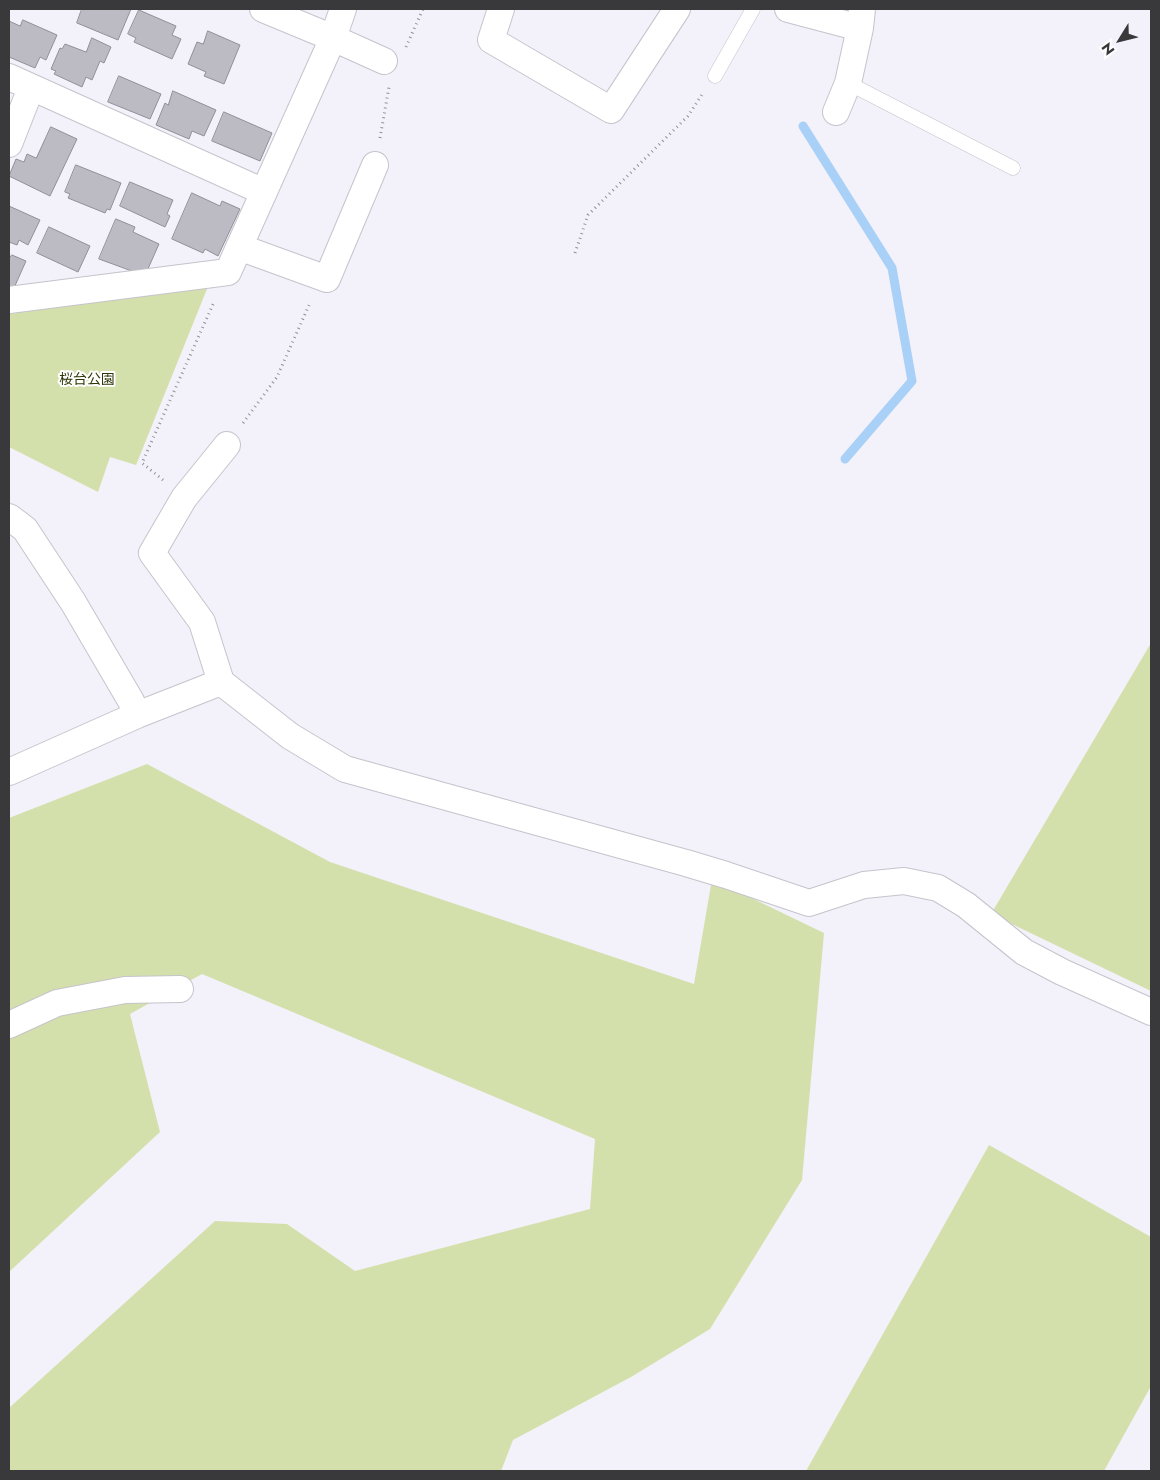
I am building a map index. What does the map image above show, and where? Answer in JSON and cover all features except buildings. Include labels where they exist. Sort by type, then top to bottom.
[{"type":"street","points":[[263,9],[384,61]]},
{"type":"street","points":[[9,300],[228,272],[333,38],[343,9]]},
{"type":"street","points":[[501,9],[491,40],[611,110],[678,9]]},
{"type":"street","points":[[788,9],[861,18],[848,82],[836,112]]},
{"type":"street","points":[[9,144],[20,83],[264,192]]},
{"type":"street","points":[[239,247],[327,279],[375,166]]},
{"type":"street","points":[[227,445],[184,498],[152,553],[202,622],[221,682],[290,736],[345,768],[726,874],[809,903],[864,885],[904,881],[938,888],[966,905],[1024,952],[1062,972],[1151,1012]]},
{"type":"street","points":[[9,517],[25,529],[73,602],[131,701],[137,715]]},
{"type":"street","points":[[11,764],[221,682]]},
{"type":"street","points":[[9,1025],[57,1003],[125,990],[180,989]]},
{"type":"lane","points":[[715,76],[753,9]]},
{"type":"lane","points":[[848,82],[1014,168]]},
{"type":"path","points":[[575,253],[588,215],[688,116],[715,76]]},
{"type":"path","points":[[184,498],[142,463],[228,272]]},
{"type":"path","points":[[227,445],[277,377],[322,277]]},
{"type":"green space","name":"桜台公園","points":[[209,284],[136,465],[110,457],[98,492],[9,447],[9,314]]},
{"type":"green space","points":[[1151,643],[1151,991],[991,914]]},
{"type":"green space","points":[[147,764],[330,862],[694,984],[712,879],[824,933],[802,1180],[710,1329],[631,1377],[513,1440],[501,1471],[9,1471],[9,1408],[215,1221],[287,1224],[355,1271],[590,1209],[595,1139],[202,974],[130,1014],[160,1132],[9,1272],[9,818]]},
{"type":"green space","points":[[989,1145],[1151,1237],[1151,1386],[1104,1471],[806,1471]]},
{"type":"waterway","points":[[803,126],[892,268],[912,381],[845,459]]}]
